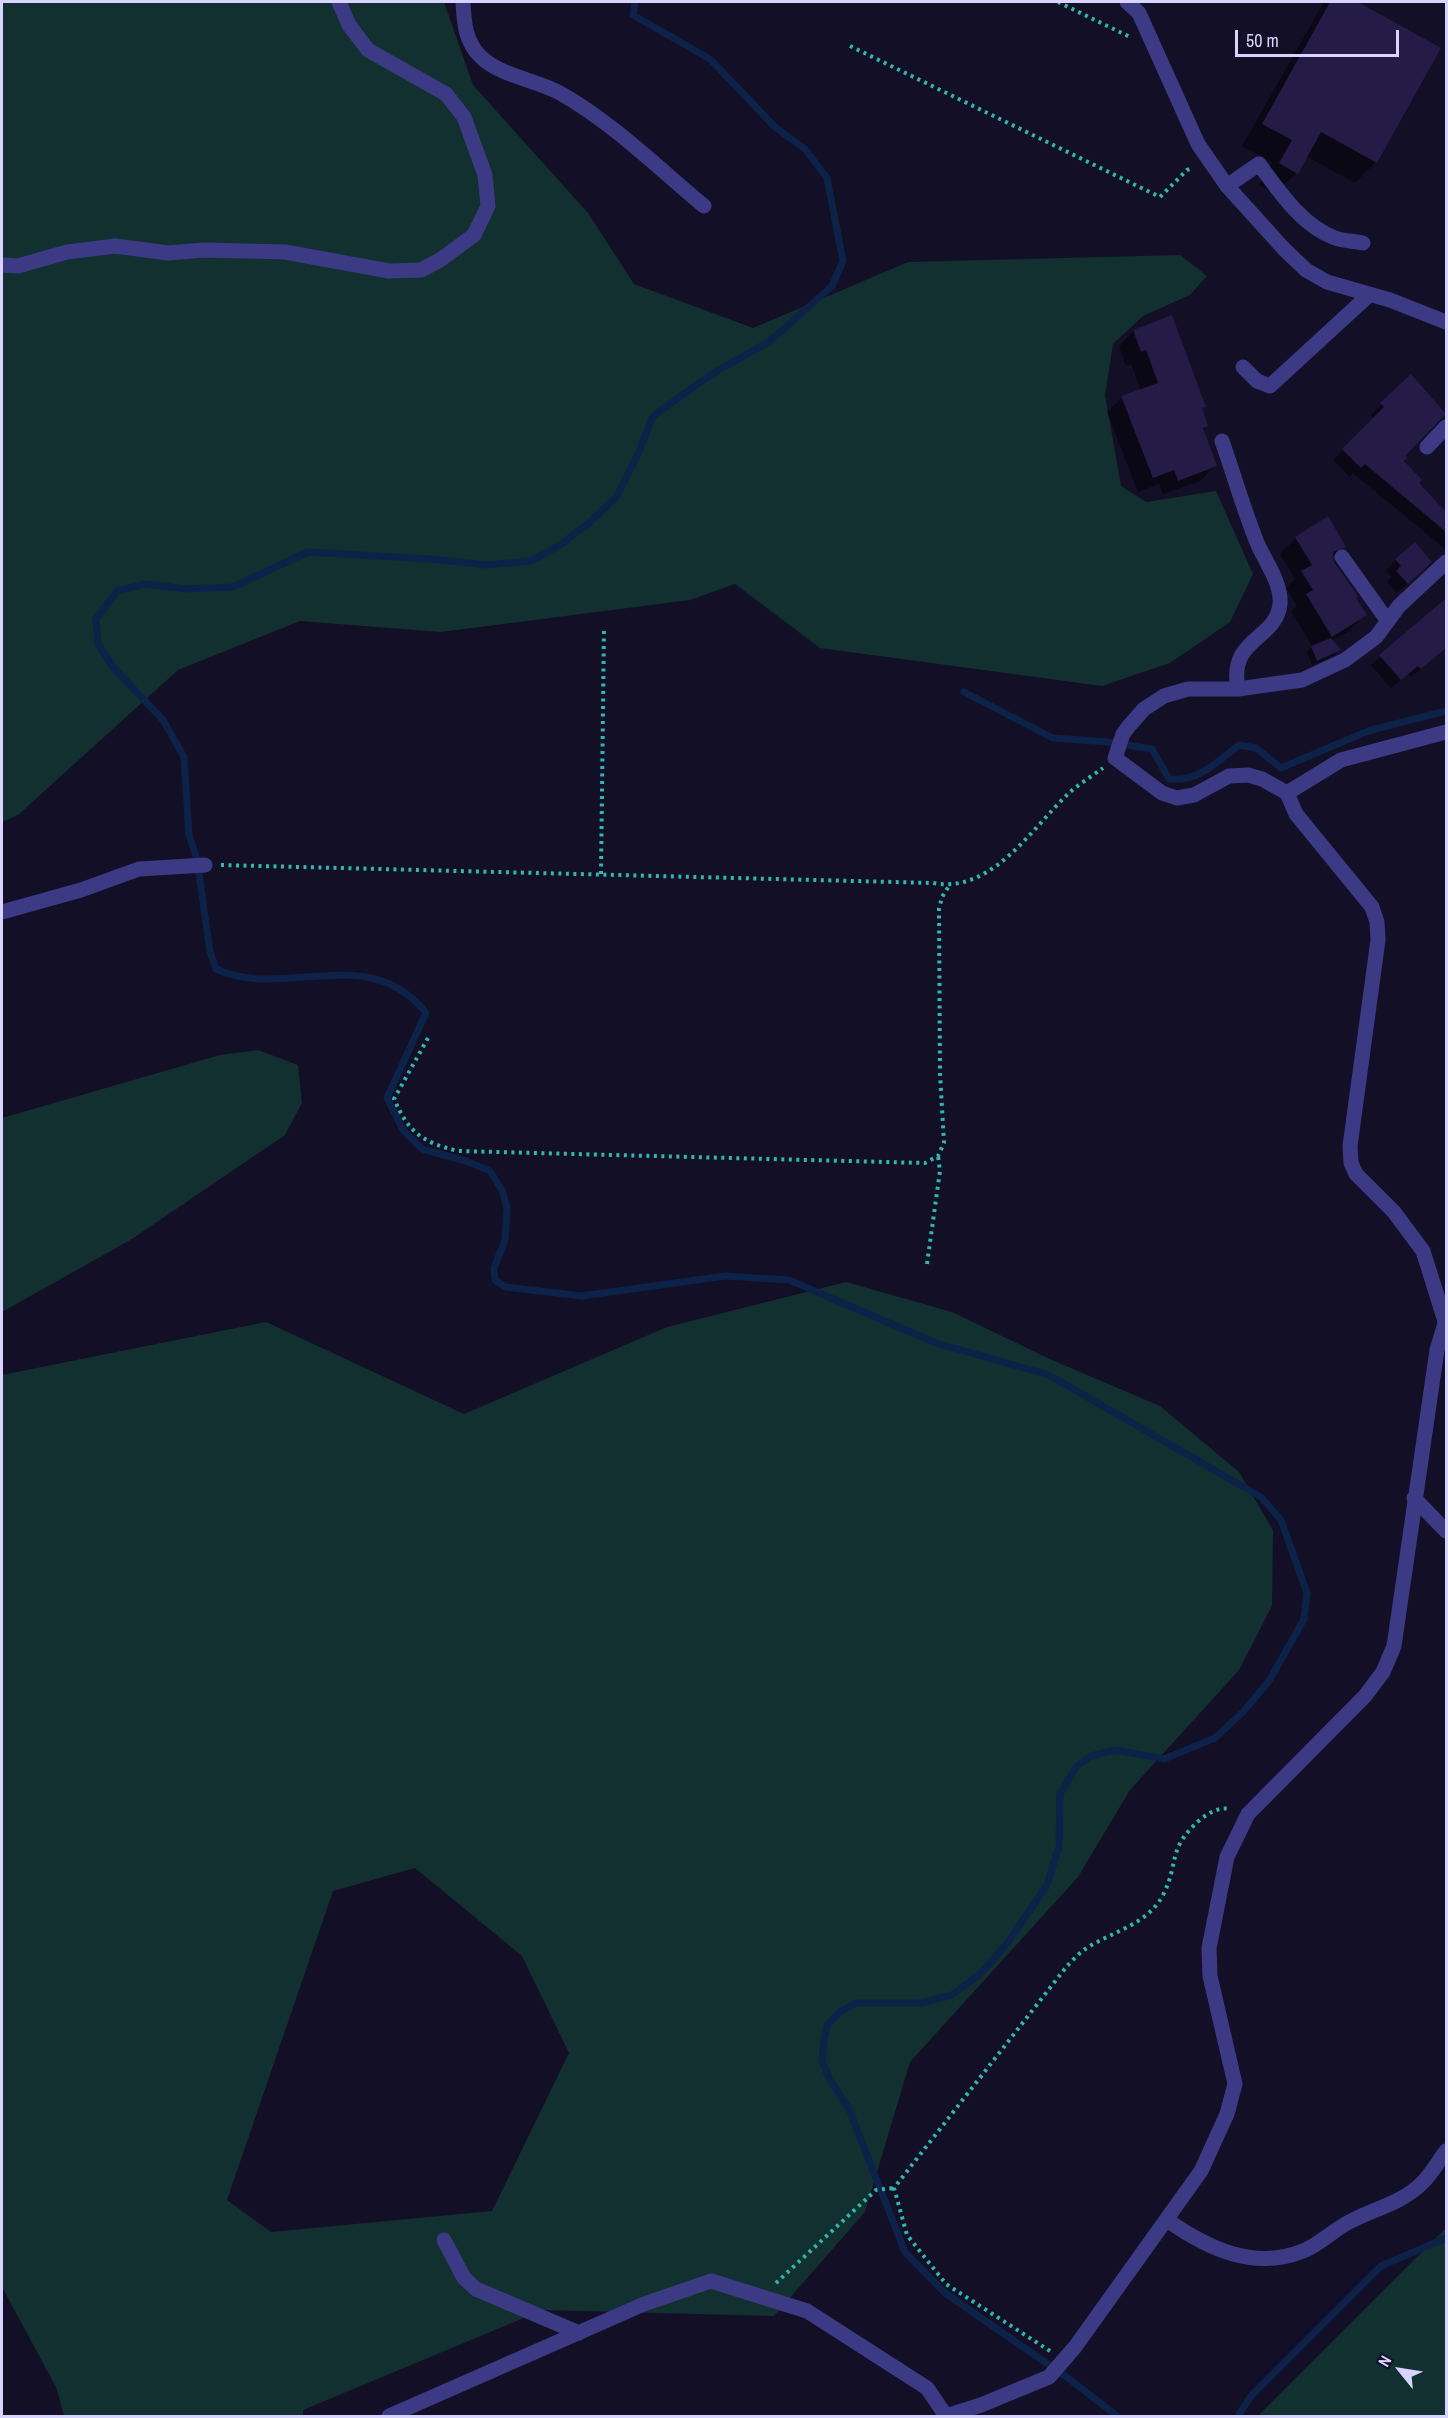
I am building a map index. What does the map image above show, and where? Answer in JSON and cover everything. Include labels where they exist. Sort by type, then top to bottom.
[{"type":"street","points":[[2,265],[18,266],[67,252],[115,246],[168,253],[205,250],[285,252],[389,271],[421,270],[440,260],[474,235],[488,206],[486,185],[476,142],[464,117],[446,94],[368,50],[349,25],[339,2]]},
{"type":"street","points":[[463,2],[465,31],[479,55],[494,67],[558,92],[604,121],[704,206]]},
{"type":"street","points":[[1127,2],[1139,13],[1198,144],[1227,186],[1284,249],[1306,270],[1327,282],[1446,322]]},
{"type":"street","points":[[1227,186],[1259,164],[1288,203],[1323,232],[1336,239],[1363,243]]},
{"type":"street","points":[[1243,367],[1257,381],[1270,386],[1369,295]]},
{"type":"street","points":[[1427,447],[1446,427]]},
{"type":"street","points":[[1222,441],[1258,543],[1279,590],[1280,604],[1276,617],[1238,660],[1235,674],[1238,689]]},
{"type":"street","points":[[1342,557],[1387,620]]},
{"type":"street","points":[[389,2416],[644,2304],[711,2281],[807,2311],[927,2388],[946,2416],[981,2405],[1049,2377],[1064,2361],[1201,2171],[1216,2143],[1235,2084],[1210,1976],[1209,1948],[1227,1857],[1248,1814],[1365,1696],[1383,1672],[1394,1646],[1437,1350],[1446,1320],[1423,1251],[1394,1212],[1356,1174],[1351,1163],[1350,1146],[1378,939],[1377,922],[1372,907],[1296,814],[1287,793],[1262,779],[1248,775],[1229,776],[1194,795],[1178,798],[1162,793],[1119,747],[1144,709],[1164,696],[1188,689],[1238,689],[1302,680],[1334,665],[1376,637],[1387,620],[1446,562]]},
{"type":"street","points":[[1287,793],[1341,760],[1446,732]]},
{"type":"street","points":[[2,912],[81,890],[139,869],[200,866]]},
{"type":"street","points":[[1414,1498],[1446,1531]]},
{"type":"street","points":[[1167,2220],[1192,2237],[1244,2259],[1269,2260],[1304,2251],[1351,2221],[1393,2202],[1421,2185],[1446,2151]]},
{"type":"street","points":[[444,2240],[464,2278],[476,2289],[579,2333]]},
{"type":"path","points":[[1058,2],[1133,38],[1150,37]]},
{"type":"path","points":[[850,46],[1160,197],[1187,170],[1210,161]]},
{"type":"path","points":[[601,874],[604,627]]},
{"type":"path","points":[[200,866],[921,882],[949,886],[976,878],[994,867],[1119,747]]},
{"type":"path","points":[[927,1264],[940,1171],[938,1156],[944,1143],[940,1073],[939,909],[942,897],[949,886]]},
{"type":"path","points":[[428,1038],[394,1099],[403,1120],[418,1137],[436,1146],[458,1151],[924,1162],[938,1156]]},
{"type":"path","points":[[767,2299],[776,2284],[850,2211],[876,2190],[894,2188],[1067,1966],[1083,1950],[1136,1922],[1152,1910],[1163,1895],[1184,1834],[1214,1810],[1227,1808],[1248,1814]]},
{"type":"path","points":[[894,2188],[907,2235],[946,2284],[1064,2361]]},
{"type":"green space","points":[[2,2],[444,2],[473,85],[588,213],[634,284],[753,328],[908,262],[1180,255],[1207,276],[1190,295],[1143,316],[1113,344],[1105,395],[1121,486],[1146,502],[1216,491],[1253,574],[1230,622],[1170,663],[1102,686],[820,648],[735,584],[690,600],[441,632],[300,621],[178,670],[18,815],[2,822]]},
{"type":"green space","points":[[258,1050],[298,1065],[302,1103],[285,1135],[132,1239],[2,1312],[2,1118],[220,1055]]},
{"type":"green space","points":[[846,1282],[952,1312],[1052,1360],[1160,1406],[1239,1472],[1273,1530],[1272,1606],[1239,1670],[1130,1790],[1078,1877],[910,2062],[865,2212],[774,2316],[543,2310],[303,2410],[303,2416],[64,2416],[56,2387],[2,2287],[2,1375],[266,1322],[464,1414],[667,1327]],"holes":[[[415,1868],[522,1956],[569,2053],[492,2211],[271,2232],[227,2200],[333,1891]]]},
{"type":"green space","points":[[1446,2228],[1446,2416],[1258,2416]]},
{"type":"building","points":[[1330,2],[1358,2],[1441,48],[1377,163],[1321,132],[1298,174],[1279,163],[1292,140],[1262,124]]},
{"type":"building","points":[[1172,315],[1206,407],[1202,408],[1208,426],[1203,428],[1217,466],[1178,481],[1174,470],[1153,478],[1121,396],[1158,383],[1146,350],[1141,352],[1133,330]]},
{"type":"building","points":[[1411,374],[1446,414],[1405,456],[1407,458],[1404,461],[1422,480],[1419,483],[1446,512],[1446,532],[1365,464],[1361,468],[1342,449],[1384,407],[1380,403]]},
{"type":"building","points":[[1328,516],[1346,547],[1333,552],[1334,562],[1358,596],[1356,598],[1367,615],[1332,637],[1306,594],[1313,590],[1301,571],[1312,565],[1295,537]]},
{"type":"building","points":[[1415,542],[1432,562],[1408,584],[1396,571],[1401,566],[1395,559]]},
{"type":"building","points":[[1446,598],[1446,648],[1421,669],[1418,666],[1401,680],[1379,655]]},
{"type":"building","points":[[1331,638],[1341,650],[1317,661],[1311,646]]},
{"type":"waterway","points":[[635,2],[633,15],[710,59],[775,127],[805,149],[827,178],[843,261],[832,286],[770,341],[712,374],[653,416],[639,452],[617,496],[589,523],[560,545],[531,561],[487,565],[431,559],[308,552],[233,587],[187,589],[145,584],[117,591],[96,619],[98,644],[113,667],[163,720],[184,757],[189,835],[197,859],[210,952],[216,969],[242,977],[269,979],[352,975],[378,980],[403,991],[426,1013],[387,1098],[403,1130],[422,1149],[466,1161],[490,1171],[502,1190],[507,1208],[505,1240],[494,1268],[495,1280],[505,1287],[582,1296],[725,1276],[789,1280],[936,1343],[1049,1375],[1261,1497],[1281,1520],[1307,1593],[1304,1619],[1269,1681],[1243,1712],[1215,1738],[1164,1759],[1115,1750],[1091,1756],[1076,1767],[1060,1794],[1059,1846],[1047,1885],[1006,1945],[979,1975],[952,1995],[921,2003],[856,2003],[840,2012],[827,2025],[824,2041],[822,2061],[830,2080],[849,2109],[905,2252],[945,2293],[1068,2378],[1117,2416]]},
{"type":"waterway","points":[[964,692],[1053,738],[1108,742],[1152,749],[1169,779],[1180,779],[1199,774],[1239,745],[1256,748],[1281,768],[1368,731],[1446,711]]},
{"type":"waterway","points":[[1238,2416],[1251,2396],[1381,2266],[1446,2238]]}]
